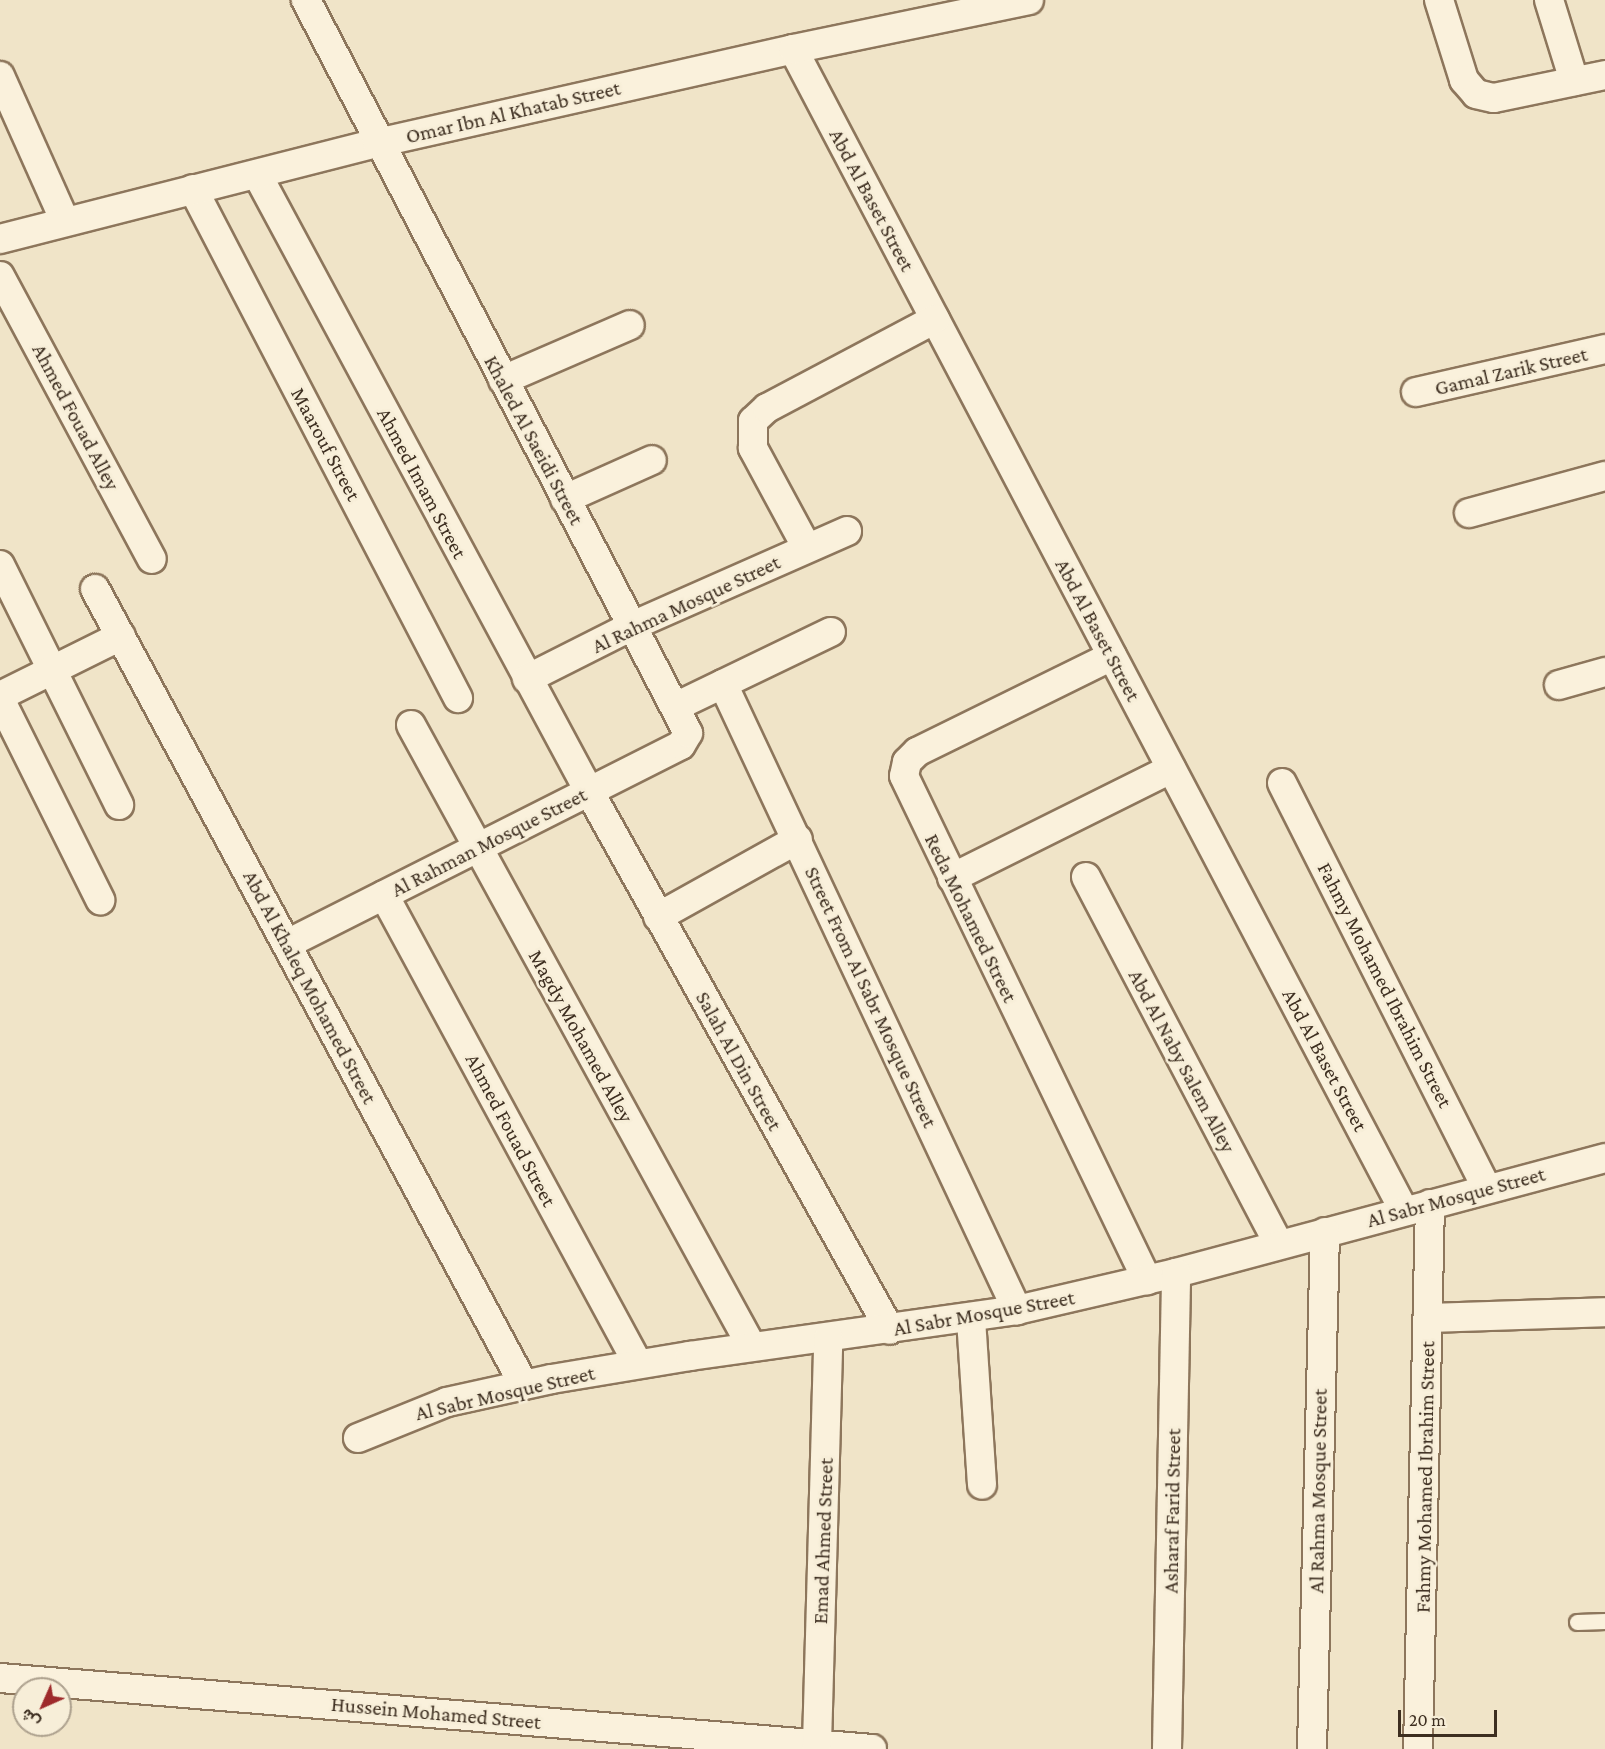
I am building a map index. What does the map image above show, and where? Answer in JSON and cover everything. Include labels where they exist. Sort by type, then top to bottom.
[{"type":"street","name":"Khaled Al Saeidi Street","points":[[306,0],[377,143],[675,707],[687,737]]},
{"type":"street","name":"Omar Ibn Al Khatab Street","points":[[0,239],[377,143],[989,4],[1029,0]]},
{"type":"street","points":[[1439,0],[1464,80],[1476,94],[1494,98],[1605,75]]},
{"type":"street","points":[[1549,0],[1574,81]]},
{"type":"street","name":"Abd Al Baset Street","points":[[793,49],[1171,769],[1417,1208]]},
{"type":"street","points":[[0,76],[65,221]]},
{"type":"street","name":"Ahmed Imam Street","points":[[257,174],[527,680],[589,791]]},
{"type":"street","name":"Maarouf Street","points":[[193,189],[458,698]]},
{"type":"street","name":"Ahmed Fouad Alley","points":[[0,276],[152,559]]},
{"type":"street","points":[[807,548],[753,448],[753,421],[767,408],[935,319]]},
{"type":"street","points":[[503,381],[630,325]]},
{"type":"street","name":"Gamal Zarik Street","points":[[1416,392],[1605,349]]},
{"type":"street","points":[[565,499],[652,460]]},
{"type":"street","points":[[1469,513],[1605,476]]},
{"type":"street","name":"Al Rahma Mosque Street","points":[[527,680],[632,626],[847,531]]},
{"type":"street","points":[[0,565],[118,805]]},
{"type":"street","name":"Abd Al Khaleq Mohamed Street","points":[[95,589],[524,1385]]},
{"type":"street","points":[[675,707],[831,632]]},
{"type":"street","points":[[100,900],[0,697],[121,636]]},
{"type":"street","name":"Reda Mohamed Street","points":[[1112,657],[917,752],[907,762],[906,782],[1147,1280]]},
{"type":"street","points":[[1559,685],[1605,672]]},
{"type":"street","name":"Street From Al Sabr Mosque Street","points":[[723,684],[798,839],[1017,1310]]},
{"type":"street","name":"Magdy Mohamed Alley","points":[[411,724],[752,1347]]},
{"type":"street","name":"Al Rahman Mosque Street","points":[[287,944],[681,745],[687,737]]},
{"type":"street","points":[[952,878],[1171,769]]},
{"type":"street","name":"Fahmy Mohamed Ibrahim Street","points":[[1282,783],[1488,1188]]},
{"type":"street","name":"Salah Al Din Street","points":[[589,791],[890,1330]]},
{"type":"street","points":[[658,917],[798,839]]},
{"type":"street","name":"Abd Al Naby Salem Alley","points":[[1086,877],[1279,1244]]},
{"type":"street","name":"Ahmed Fouad Street","points":[[384,895],[638,1364]]},
{"type":"street","name":"Al Sabr Mosque Street","points":[[358,1438],[447,1402],[524,1385],[638,1364],[971,1319],[1017,1310],[1176,1273],[1605,1158]]},
{"type":"street","name":"Fahmy Mohamed Ibrahim Street","points":[[1417,1208],[1428,1318],[1418,1749]]},
{"type":"street","name":"Al Rahma Mosque Street","points":[[1312,1749],[1325,1232]]},
{"type":"street","name":"Asharaf Farid Street","points":[[1167,1749],[1176,1273]]},
{"type":"street","points":[[1428,1318],[1605,1312]]},
{"type":"street","points":[[971,1319],[982,1485]]},
{"type":"street","name":"Emad Ahmed Street","points":[[817,1744],[828,1338]]},
{"type":"street","name":"Hussein Mohamed Street","points":[[0,1678],[872,1749]]},
{"type":"lane","points":[[1576,1622],[1605,1621]]}]
